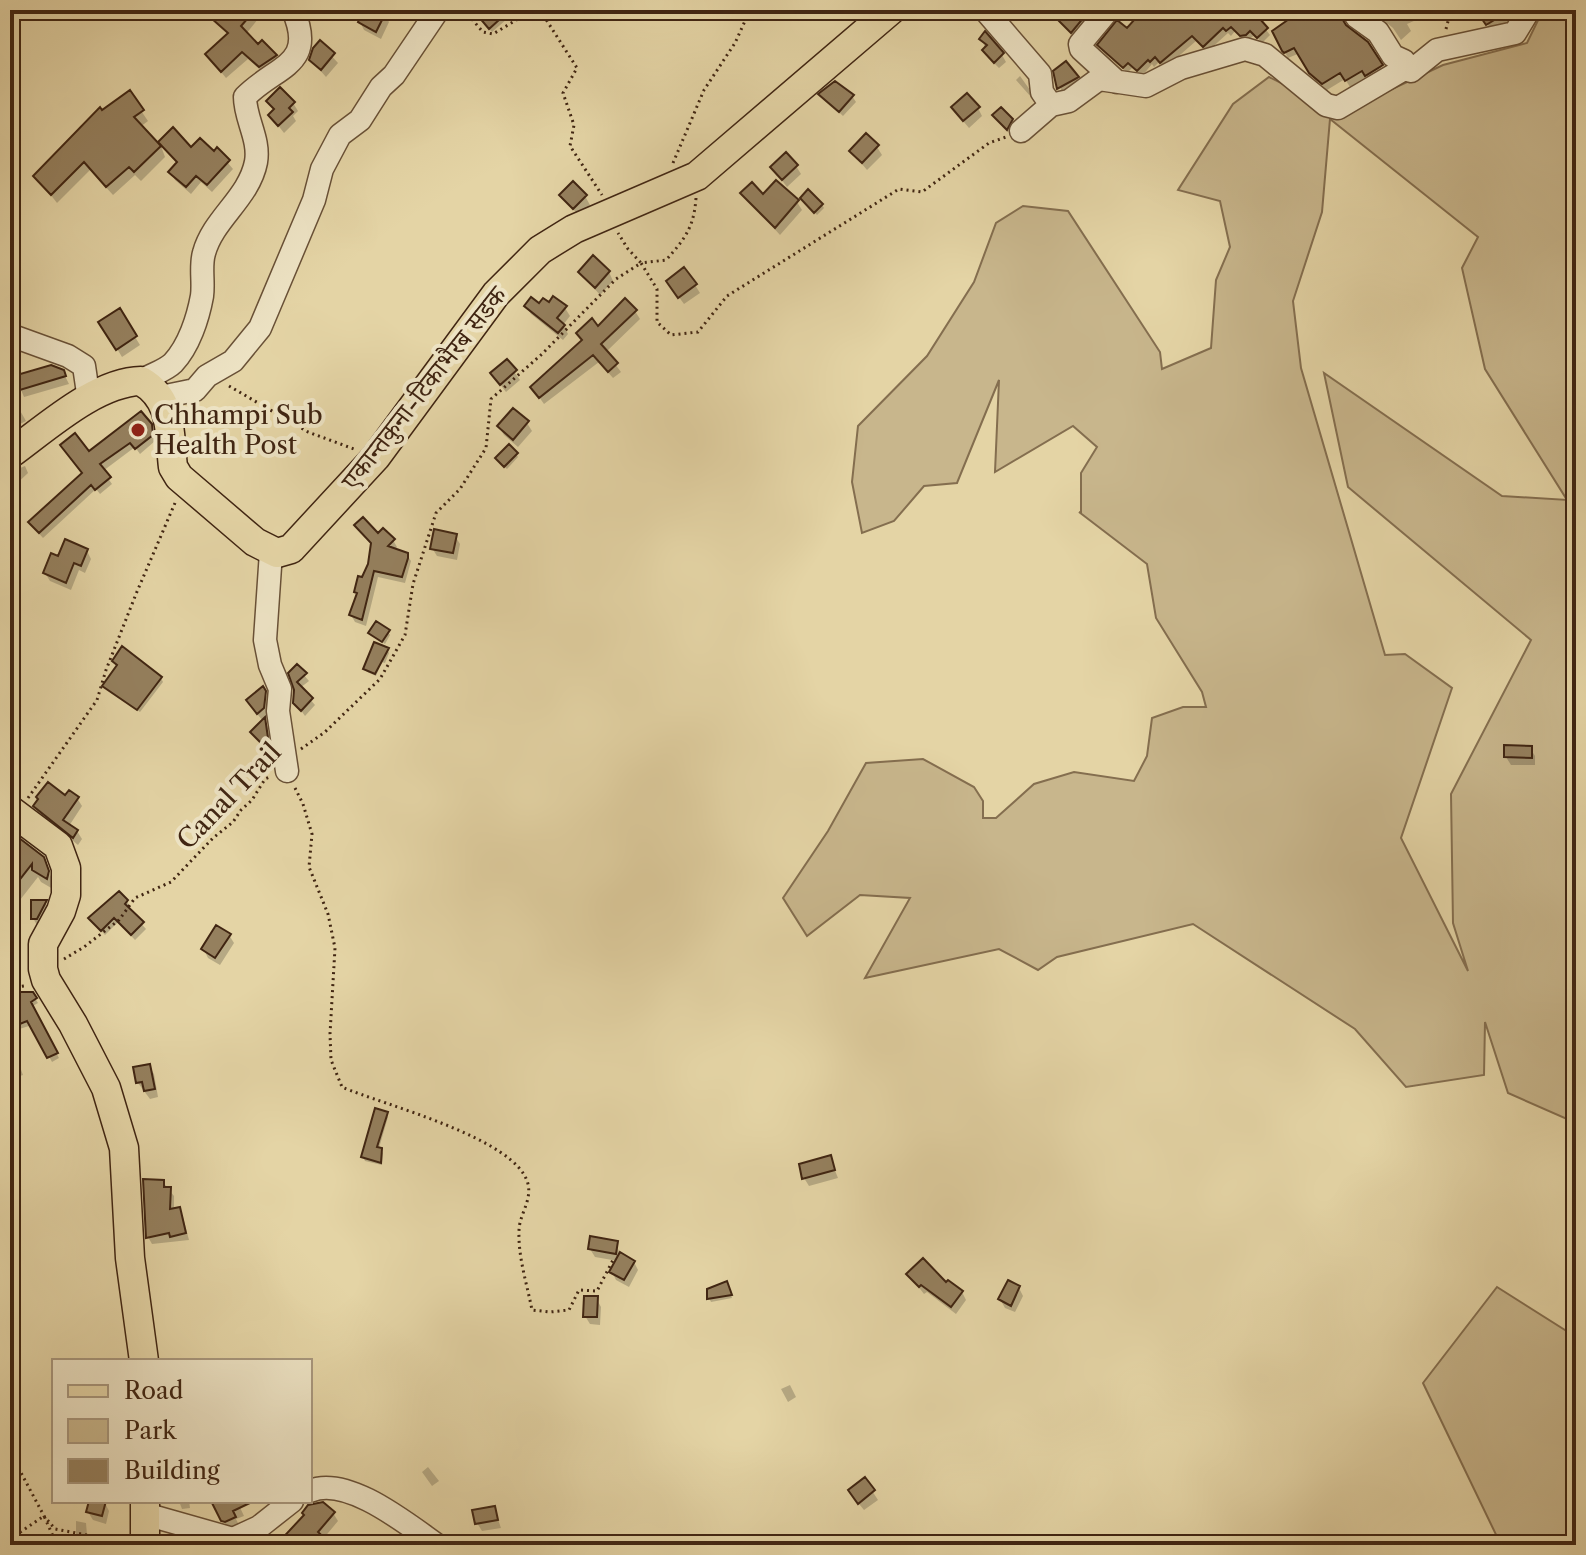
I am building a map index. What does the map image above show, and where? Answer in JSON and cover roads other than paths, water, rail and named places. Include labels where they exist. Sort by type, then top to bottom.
[{"type":"main road","name":"एकान्तकुना-टिकाभैरब सडक","points":[[271,552],[291,549],[376,457],[496,294],[540,250],[606,213],[697,176],[891,10]]},
{"type":"main road","points":[[10,454],[59,417],[122,382],[151,389],[168,412],[173,467],[187,484],[271,552]]},
{"type":"main road","points":[[14,812],[58,846],[66,868],[66,895],[43,944],[42,958],[46,980],[106,1088],[124,1148],[130,1258],[144,1359]]},
{"type":"main road","points":[[135,1544],[145,1508]]},
{"type":"street","points":[[151,389],[191,335],[202,295],[203,253],[217,226],[239,198],[256,163],[256,138],[245,109],[245,97],[298,54],[301,42],[293,10]]},
{"type":"street","points":[[151,389],[195,390],[207,376],[233,361],[260,328],[314,200],[322,169],[340,135],[360,120],[438,10]]},
{"type":"street","points":[[985,10],[1040,74],[1042,92],[1051,105]]},
{"type":"street","points":[[1098,10],[1105,14],[1080,44],[1081,49],[1117,82]]},
{"type":"street","points":[[1352,10],[1378,32],[1393,56],[1404,61],[1411,71]]},
{"type":"street","points":[[1411,71],[1437,50],[1515,33],[1529,10]]},
{"type":"street","points":[[1021,131],[1051,105],[1069,101],[1099,79],[1146,86],[1181,68],[1245,49],[1265,55],[1326,105],[1338,108],[1404,69],[1411,71]]},
{"type":"street","points":[[10,335],[68,356],[84,366],[89,400]]},
{"type":"street","points":[[271,552],[265,640],[270,665],[280,689],[278,711],[287,771]]},
{"type":"street","points":[[312,1490],[357,1492],[437,1545]]},
{"type":"street","points":[[145,1508],[233,1539],[259,1527],[289,1503]]},
{"type":"place","name":"Chhampi Sub Health Post","points":[[138,430]]}]
